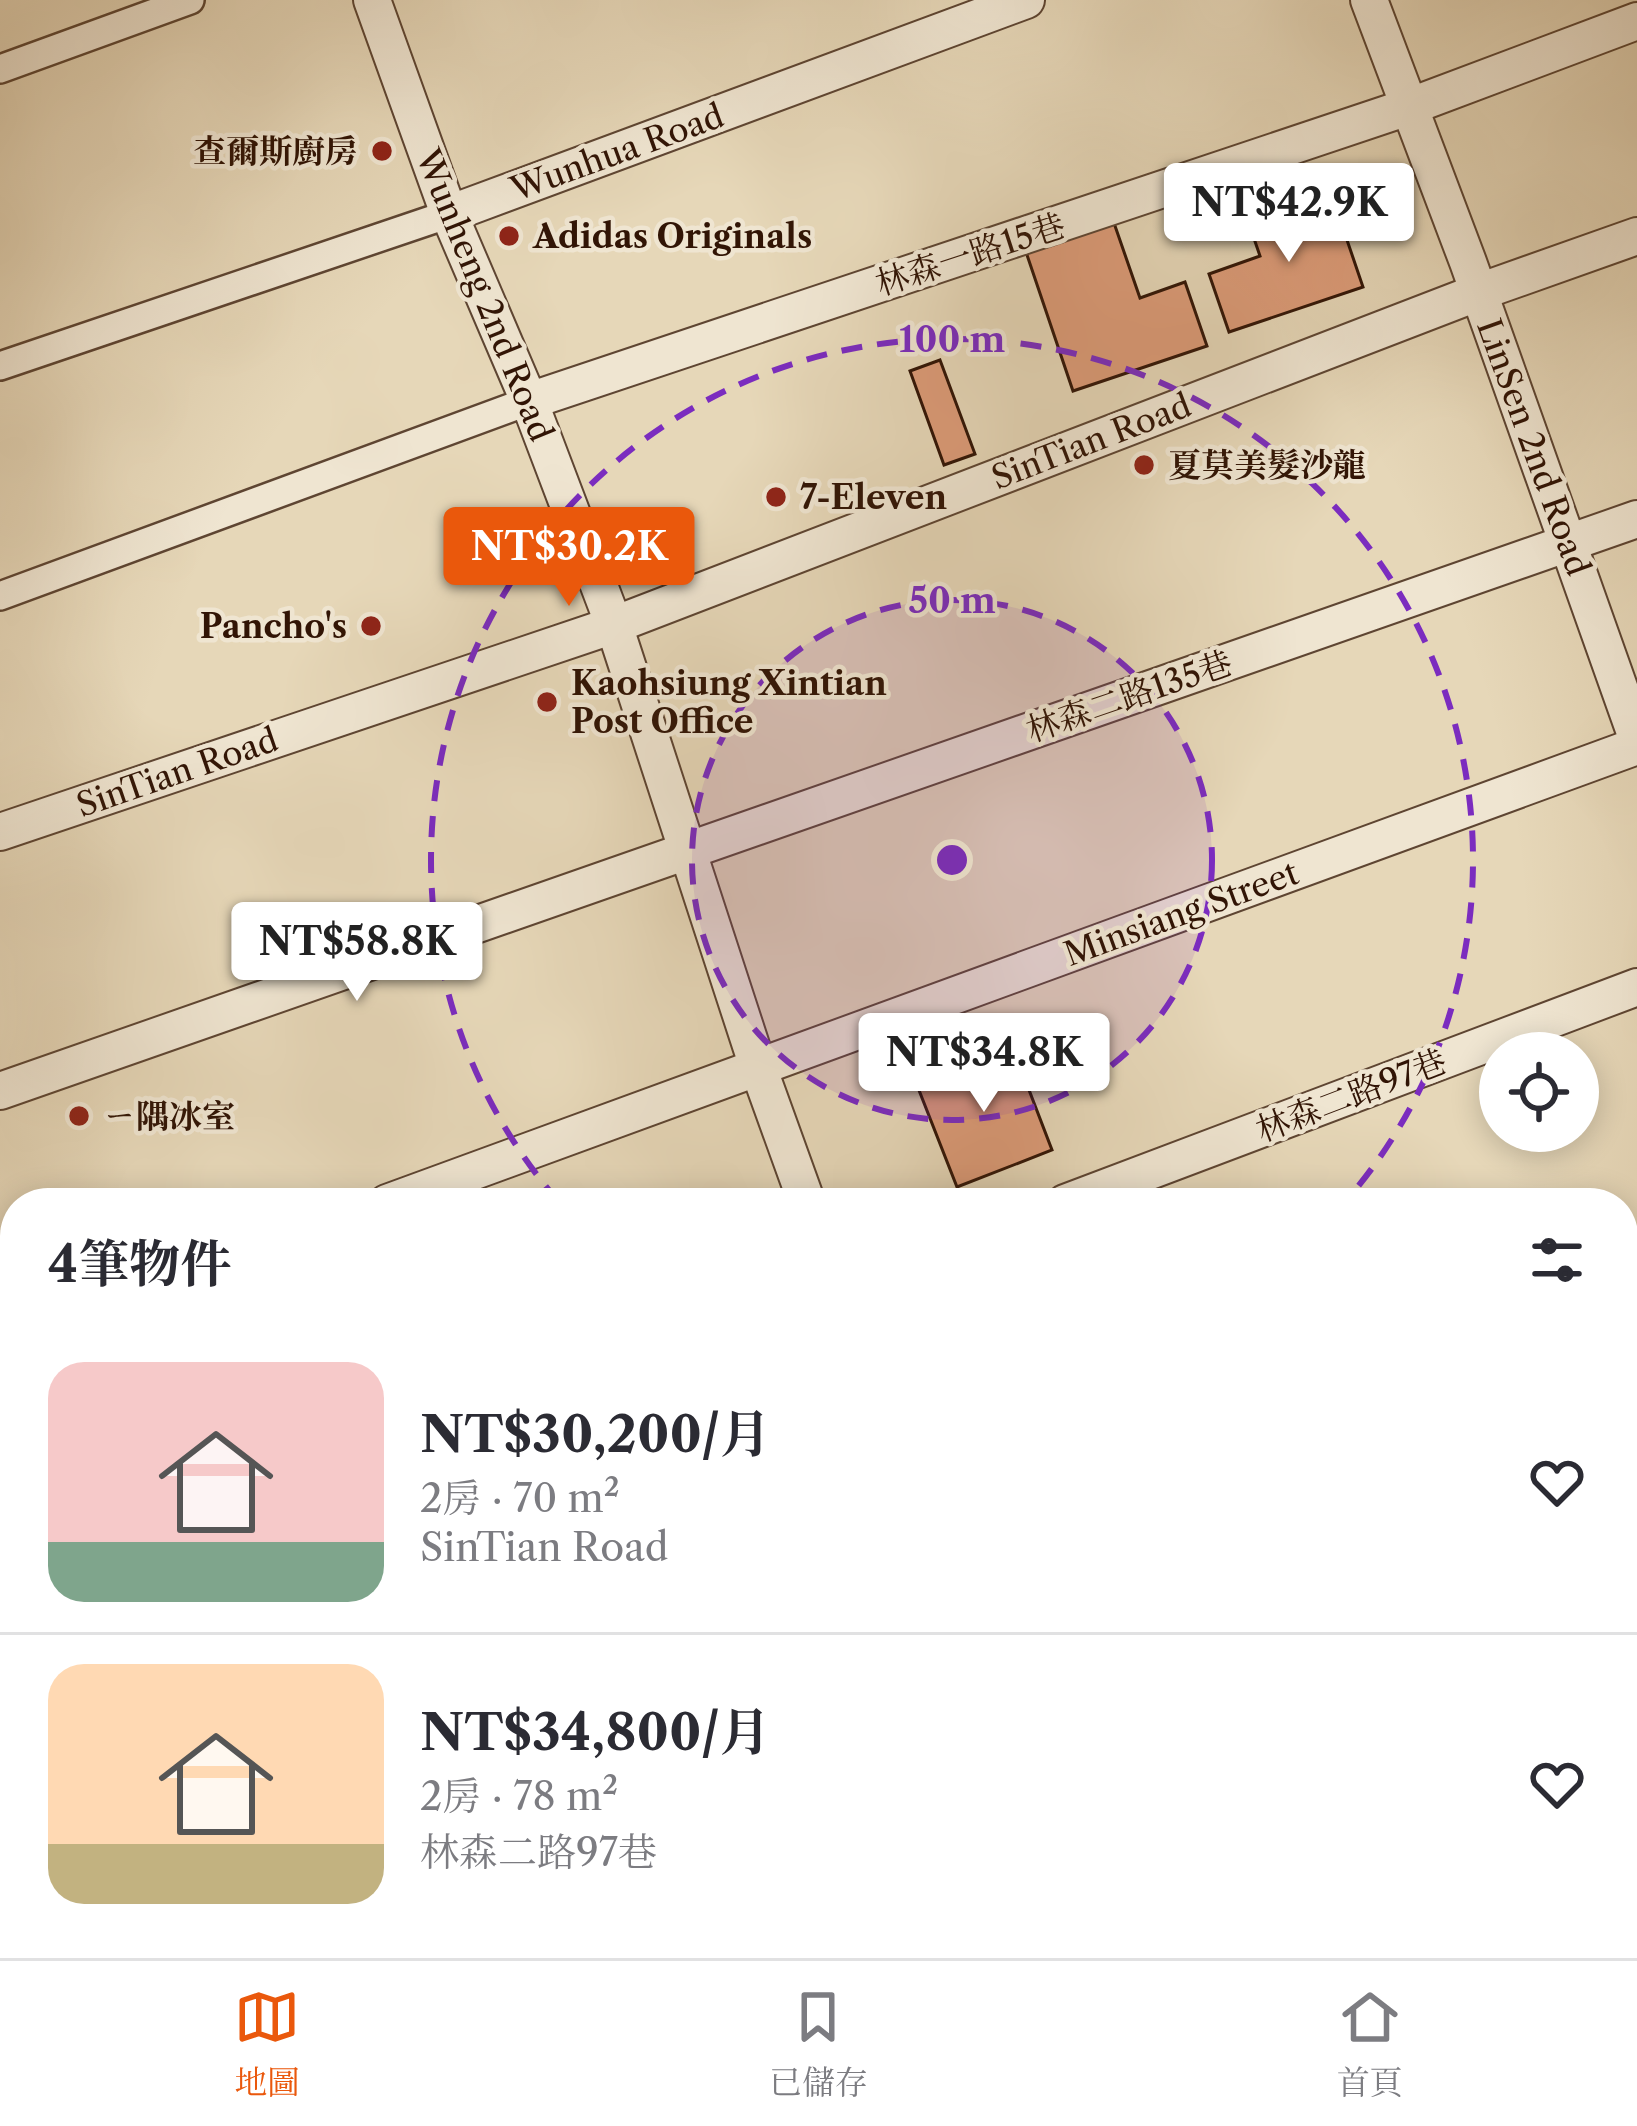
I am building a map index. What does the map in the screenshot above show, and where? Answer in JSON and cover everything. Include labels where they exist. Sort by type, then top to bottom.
[{"type":"street","points":[[0,69],[190,0]]},
{"type":"street","name":"Wunheng 2nd Road","points":[[372,0],[449,214],[529,400],[614,625],[802,1188]]},
{"type":"street","name":"Wunhua Road","points":[[0,366],[449,214],[1026,0]]},
{"type":"street","name":"LinSen 2nd Road","points":[[1369,0],[1479,292],[1637,742]]},
{"type":"street","name":"林森一路15巷","points":[[529,400],[1411,106],[1637,21]]},
{"type":"street","name":"SinTian Road","points":[[0,832],[614,625],[1479,292],[1637,236]]},
{"type":"street","points":[[0,596],[529,400]]},
{"type":"street","name":"林森二路135巷","points":[[0,1091],[1637,519]]},
{"type":"street","name":"Minsiang Street","points":[[428,1188],[1637,742]]},
{"type":"street","name":"林森二路97巷","points":[[1105,1188],[1637,987]]},
{"type":"building","points":[[1331,193],[1363,287],[1229,332],[1209,274],[1260,256],[1248,221]]},
{"type":"building","points":[[1114,223],[1140,298],[1185,282],[1207,346],[1073,391],[1026,252]]},
{"type":"building","points":[[940,360],[975,454],[944,465],[910,371]]},
{"type":"building","points":[[1011,1043],[1052,1150],[957,1187],[915,1080]]},
{"type":"place","name":"查爾斯廚房","points":[[382,151]]},
{"type":"place","name":"Adidas Originals","points":[[509,236]]},
{"type":"place","name":"夏莫美髮沙龍","points":[[1144,465]]},
{"type":"place","name":"7-Eleven","points":[[776,497]]},
{"type":"place","name":"Pancho's","points":[[371,626]]},
{"type":"place","name":"Kaohsiung Xintian Post Office","points":[[547,702]]},
{"type":"place","name":"ㄧ隅冰室","points":[[79,1116]]}]
